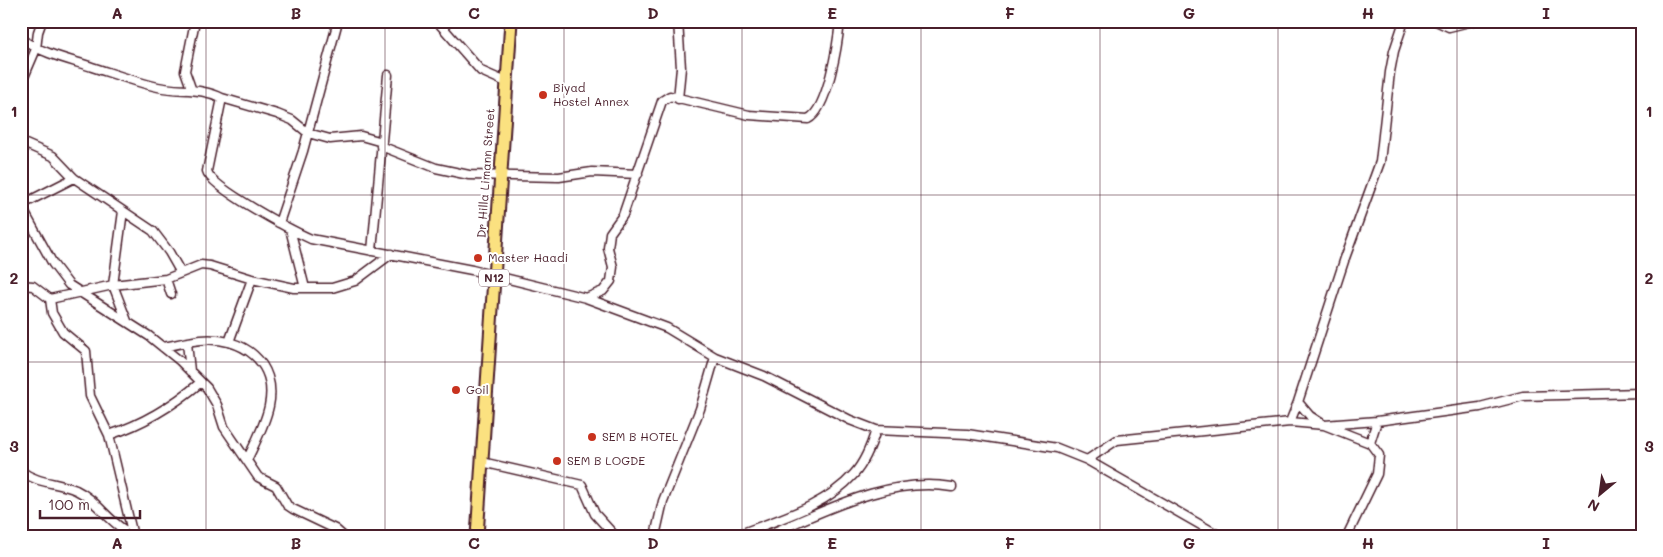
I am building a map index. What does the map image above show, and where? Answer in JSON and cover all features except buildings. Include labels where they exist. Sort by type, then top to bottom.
[{"type":"highway","name":"Dr Hilla Limann Street","points":[[477,536],[499,176],[511,21]]},
{"type":"street","points":[[21,84],[36,49],[42,21]]},
{"type":"street","points":[[191,88],[185,71],[195,21]]},
{"type":"street","points":[[279,223],[308,133],[338,21]]},
{"type":"street","points":[[437,21],[481,71],[506,82]]},
{"type":"street","points":[[678,21],[681,68],[678,99]]},
{"type":"street","points":[[586,298],[603,291],[612,281],[613,266],[608,248],[610,233],[623,215],[662,101],[670,96],[755,116],[808,119],[814,116],[827,91],[840,21]]},
{"type":"street","points":[[1290,422],[1345,258],[1380,162],[1390,72],[1394,51],[1404,21]]},
{"type":"street","points":[[1436,21],[1449,27],[1474,21]]},
{"type":"street","points":[[21,38],[36,49],[70,61],[160,88],[191,88],[284,117],[308,133],[330,139],[361,136],[436,168],[469,175],[499,176],[559,177],[592,172],[638,174]]},
{"type":"street","points":[[372,251],[388,75]]},
{"type":"street","points":[[222,98],[207,171],[211,181],[279,223],[311,239],[494,276],[586,298],[667,328],[715,357],[764,376],[850,420],[876,430],[967,434],[1057,448],[1087,460],[1220,536]]},
{"type":"street","points":[[21,142],[53,156],[74,178],[153,231],[169,252],[181,273]]},
{"type":"street","points":[[74,178],[21,206],[60,274],[69,285],[127,321],[163,347],[190,371],[201,382],[217,405],[224,427],[258,477],[276,486],[287,505],[335,529],[343,536]]},
{"type":"street","points":[[123,211],[114,285],[127,321]]},
{"type":"street","points":[[290,229],[305,288]]},
{"type":"street","points":[[21,285],[32,286],[50,298],[114,285],[166,279],[201,265],[210,266],[252,280],[294,288],[332,288],[355,281],[390,254]]},
{"type":"street","points":[[166,279],[171,294]]},
{"type":"street","points":[[229,342],[252,280]]},
{"type":"street","points":[[50,298],[52,313],[63,332],[86,351],[90,396],[109,435],[133,536]]},
{"type":"street","points":[[163,347],[201,340],[229,342],[257,357],[270,377],[269,406],[247,460]]},
{"type":"street","points":[[187,343],[190,371]]},
{"type":"street","points":[[655,536],[663,501],[700,409],[715,357]]},
{"type":"street","points":[[109,435],[126,430],[155,413],[167,409],[201,382]]},
{"type":"street","points":[[1087,460],[1117,440],[1290,422],[1324,425],[1377,421],[1480,407],[1523,396],[1642,394]]},
{"type":"street","points":[[1298,402],[1310,416],[1324,425],[1370,443],[1379,455],[1377,474],[1347,536]]},
{"type":"street","points":[[1370,443],[1377,421]]},
{"type":"street","points":[[741,535],[789,518],[832,492],[853,475],[867,456],[876,430]]},
{"type":"street","points":[[482,462],[582,485],[595,514],[615,536]]},
{"type":"street","points":[[21,471],[37,481],[77,491],[90,499],[122,533],[129,520]]},
{"type":"street","points":[[765,536],[872,493],[932,484],[952,487]]},
{"type":"place","name":"Biyad Hostel Annex","points":[[543,95]]},
{"type":"place","name":"Master Haadi","points":[[478,258]]},
{"type":"place","name":"Goil","points":[[456,390]]},
{"type":"place","name":"SEM B HOTEL","points":[[592,437]]},
{"type":"place","name":"SEM B LOGDE","points":[[557,461]]}]
